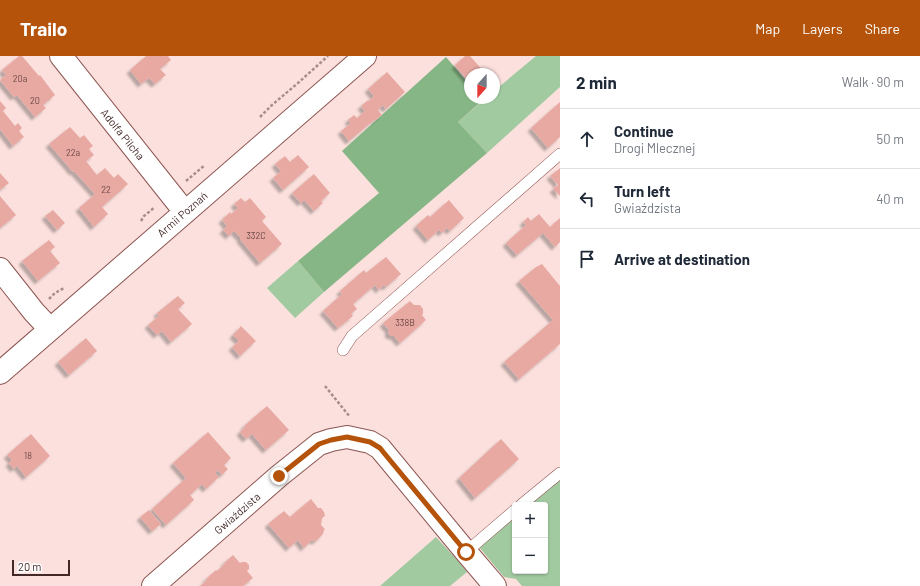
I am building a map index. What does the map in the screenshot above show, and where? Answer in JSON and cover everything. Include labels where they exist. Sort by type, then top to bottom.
[{"type":"street","name":"Adolfa Pilcha","points":[[61,56],[185,212]]},
{"type":"street","name":"Armii Poznań","points":[[0,373],[365,56]]},
{"type":"street","points":[[0,269],[34,312],[50,329]]},
{"type":"street","name":"Gwiaździsta","points":[[152,586],[279,476],[319,444],[347,437],[370,442],[380,448],[466,552]]},
{"type":"street","points":[[466,552],[495,586]]},
{"type":"lane","points":[[343,350],[352,336],[560,154]]},
{"type":"lane","points":[[525,502],[560,473]]},
{"type":"lane","points":[[466,552],[512,513]]},
{"type":"path","points":[[325,386],[350,417]]},
{"type":"green space","points":[[536,56],[560,56],[560,87],[487,153],[458,122],[479,104],[500,104],[500,86]]},
{"type":"green space","points":[[446,57],[464,78],[464,104],[478,104],[458,122],[487,153],[324,292],[298,261],[379,193],[342,151]]},
{"type":"green space","points":[[298,261],[324,292],[295,318],[267,288]]},
{"type":"green space","points":[[560,477],[560,586],[522,586],[516,579],[504,577],[479,547],[512,519],[512,574],[548,574],[548,502],[531,502]]},
{"type":"green space","points":[[436,537],[467,572],[450,586],[380,586]]},
{"type":"building","points":[[19,56],[22,56],[39,76],[40,75],[55,95],[43,105],[46,108],[35,117],[17,95],[14,97],[0,80],[6,75],[2,70]]},
{"type":"building","points":[[146,56],[168,56],[171,60],[160,69],[166,75],[155,84],[149,78],[141,84],[130,70]]},
{"type":"building","points":[[465,56],[470,56],[481,68],[464,68],[464,76],[455,65]]},
{"type":"building","points":[[387,72],[405,92],[386,109],[383,105],[378,110],[382,115],[349,141],[341,131],[351,123],[348,120],[354,115],[357,118],[365,111],[361,106],[374,96],[368,89]]},
{"type":"building","points":[[0,101],[6,108],[3,111],[15,126],[18,123],[22,128],[19,131],[24,137],[13,146],[0,129]]},
{"type":"building","points":[[560,102],[560,137],[548,148],[531,128]]},
{"type":"building","points":[[70,127],[80,138],[84,135],[93,146],[89,149],[94,155],[86,161],[97,175],[105,168],[114,178],[118,174],[128,184],[102,207],[108,214],[94,227],[79,208],[95,194],[74,171],[73,172],[49,144]]},
{"type":"building","points":[[298,155],[309,167],[283,190],[273,178],[281,171],[275,164],[285,156],[290,162]]},
{"type":"building","points":[[560,168],[560,196],[553,189],[558,185],[550,176]]},
{"type":"building","points":[[0,173],[9,183],[0,190]]},
{"type":"building","points":[[314,174],[330,193],[321,201],[323,203],[314,211],[304,200],[301,203],[292,193]]},
{"type":"building","points":[[0,196],[16,215],[0,228]]},
{"type":"building","points":[[241,198],[245,202],[250,198],[266,217],[262,221],[282,244],[260,263],[234,231],[229,236],[223,230],[227,226],[222,220],[230,212],[231,214],[238,208],[234,204]]},
{"type":"building","points":[[449,200],[464,218],[450,231],[447,228],[442,233],[439,230],[428,240],[416,226],[428,215],[430,217]]},
{"type":"building","points":[[53,210],[65,223],[57,230],[45,216]]},
{"type":"building","points":[[539,214],[550,227],[560,218],[560,242],[555,247],[543,233],[517,255],[506,243],[526,225],[523,222],[528,217],[531,221]]},
{"type":"building","points":[[49,240],[55,247],[50,251],[60,263],[38,281],[22,261]]},
{"type":"building","points":[[386,257],[401,274],[386,287],[384,285],[379,290],[375,285],[353,304],[357,309],[351,314],[353,316],[338,328],[323,311],[342,294],[340,291],[364,270],[366,273]]},
{"type":"building","points":[[542,264],[560,286],[560,344],[519,379],[504,362],[553,320],[519,281]]},
{"type":"building","points":[[178,296],[185,303],[178,309],[192,324],[171,342],[162,331],[157,335],[148,325],[159,316],[157,313]]},
{"type":"building","points":[[410,301],[414,305],[420,305],[423,309],[422,315],[426,320],[400,343],[394,336],[391,336],[388,333],[389,330],[383,323]]},
{"type":"building","points":[[241,326],[256,341],[240,356],[232,347],[239,341],[233,335]]},
{"type":"building","points":[[86,338],[97,351],[69,375],[58,362]]},
{"type":"building","points":[[267,406],[289,430],[266,450],[252,434],[246,439],[240,432],[245,427],[244,426]]},
{"type":"building","points":[[208,432],[231,458],[224,465],[228,469],[222,475],[218,470],[215,473],[219,477],[206,489],[202,484],[190,495],[194,500],[166,525],[152,509],[186,478],[173,463]]},
{"type":"building","points":[[31,434],[50,456],[26,477],[17,466],[14,469],[9,463],[12,460],[7,455]]},
{"type":"building","points":[[501,439],[519,459],[475,498],[459,478]]},
{"type":"building","points":[[311,499],[318,508],[321,508],[324,512],[325,516],[322,518],[321,525],[325,529],[323,534],[316,541],[312,540],[304,548],[298,540],[289,548],[268,524],[284,511],[290,517]]},
{"type":"building","points":[[149,510],[161,524],[152,531],[140,517]]},
{"type":"building","points":[[233,555],[240,563],[246,562],[249,565],[249,569],[247,571],[253,578],[243,586],[200,586],[216,570],[217,571],[225,564],[224,563]]},
{"type":"route","points":[[279,476],[319,444],[347,437],[370,442],[380,448],[466,552]]}]
